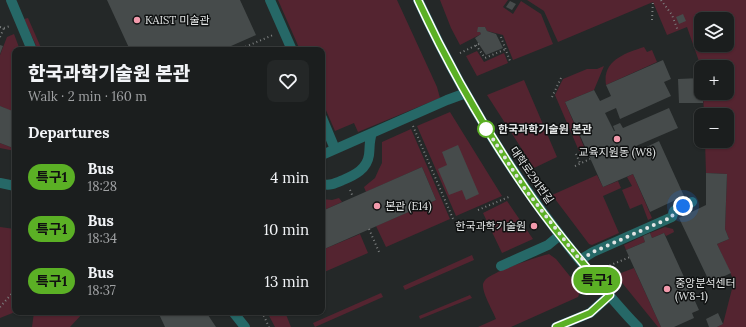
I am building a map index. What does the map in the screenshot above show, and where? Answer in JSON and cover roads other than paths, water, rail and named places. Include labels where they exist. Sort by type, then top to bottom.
[{"type":"street","points":[[11,0],[31,47]]},
{"type":"street","points":[[270,0],[291,47]]},
{"type":"street","name":"대학로291번길","points":[[418,0],[455,75],[484,125],[522,183],[560,235],[636,326]]},
{"type":"street","points":[[325,154],[466,93]]},
{"type":"street","points":[[325,124],[335,149]]},
{"type":"street","points":[[325,184],[332,184],[354,176],[360,172],[368,160],[369,141],[372,133]]},
{"type":"street","points":[[0,183],[12,185]]},
{"type":"street","points":[[580,260],[593,252],[672,217],[674,210],[692,202]]},
{"type":"street","points":[[501,266],[548,245],[560,235]]},
{"type":"street","points":[[556,327],[590,313],[610,295]]},
{"type":"street","points":[[235,315],[245,327]]},
{"type":"place","name":"KAIST 미술관","points":[[137,20]]},
{"type":"place","name":"한국과학기술원 본관","points":[[486,129]]},
{"type":"place","name":"교육지원동 (W8)","points":[[617,139]]},
{"type":"place","name":"본관 (E14)","points":[[377,206]]},
{"type":"place","name":"한국과학기술원","points":[[534,226]]},
{"type":"place","name":"중앙분석센터 (W8-1)","points":[[667,289]]}]
